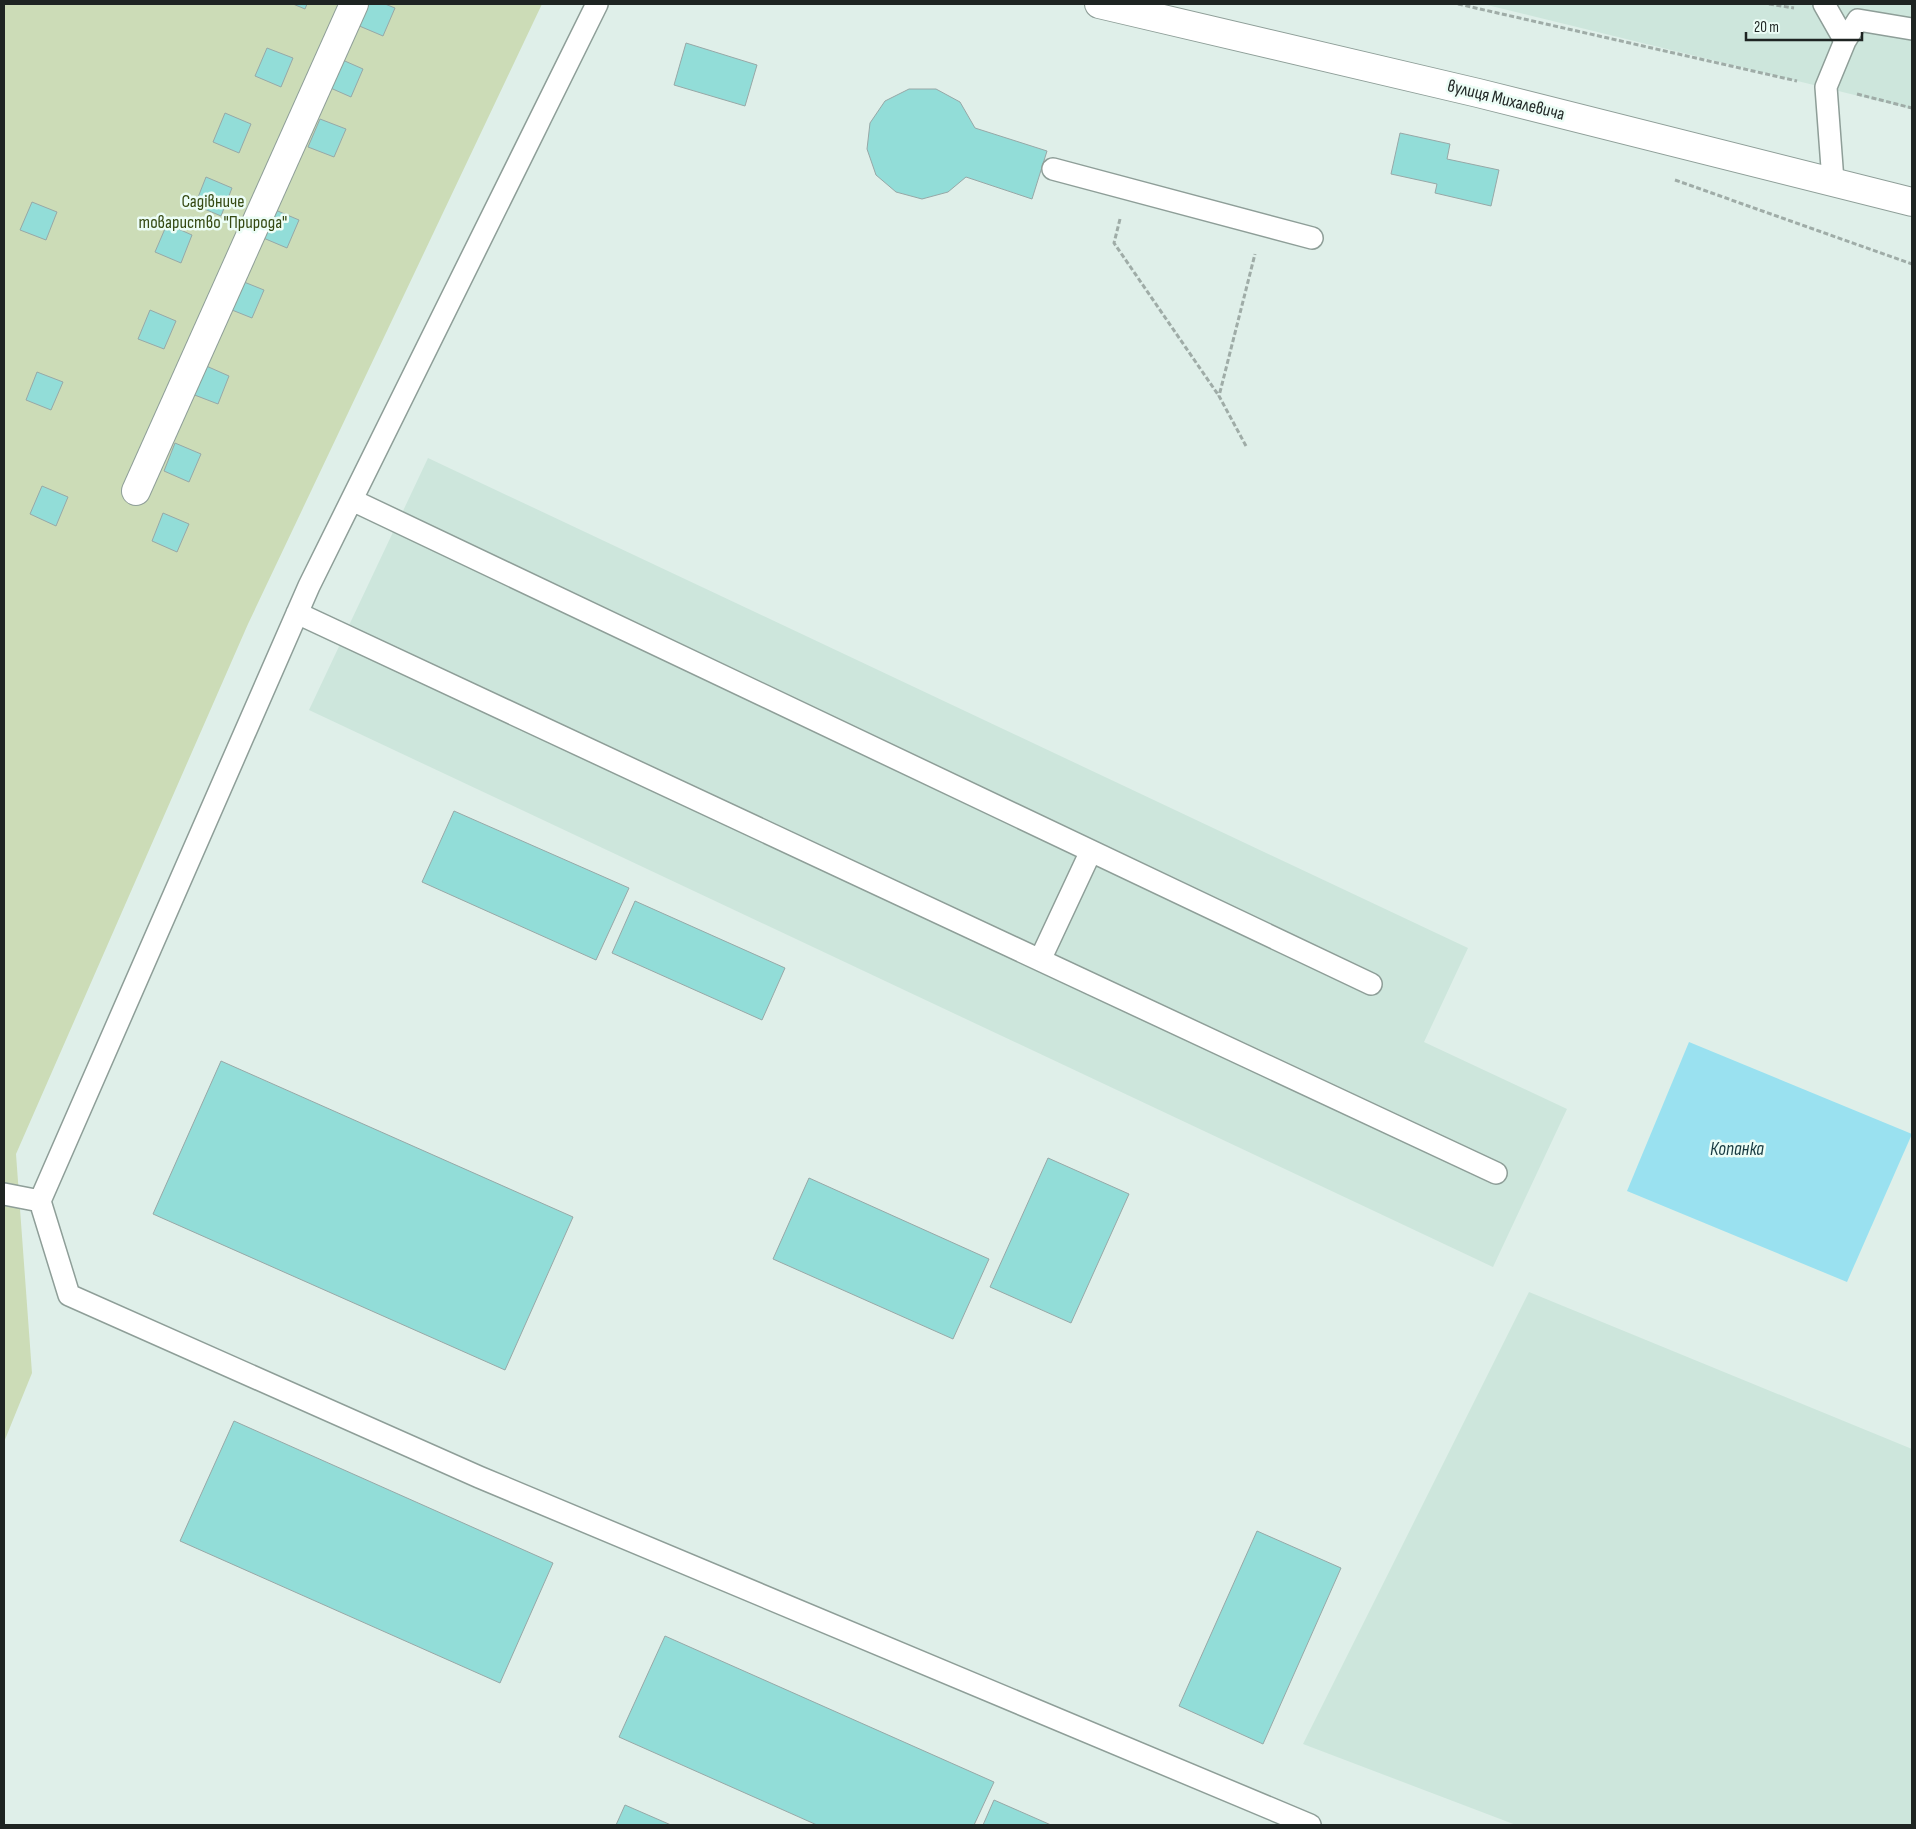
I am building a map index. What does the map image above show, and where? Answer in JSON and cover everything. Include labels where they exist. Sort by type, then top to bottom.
[{"type":"street","points":[[136,491],[354,4]]},
{"type":"street","name":"вулиця Михалевича","points":[[1099,4],[1478,93],[1912,202]]},
{"type":"lane","points":[[597,4],[298,613],[40,1201],[69,1295],[479,1477],[1310,1825]]},
{"type":"lane","points":[[1824,4],[1845,41]]},
{"type":"lane","points":[[1833,182],[1826,87],[1845,41],[1863,12],[1912,30]]},
{"type":"lane","points":[[1053,169],[1312,238]]},
{"type":"lane","points":[[352,500],[1372,984]]},
{"type":"lane","points":[[298,613],[1496,1173]]},
{"type":"lane","points":[[1040,960],[1090,850]]},
{"type":"lane","points":[[4,1194],[40,1201]]},
{"type":"path","points":[[1458,4],[1912,108]]},
{"type":"path","points":[[1127,189],[1114,242],[1219,396],[1246,446]]},
{"type":"path","points":[[1219,396],[1262,225]]},
{"type":"path","points":[[1818,230],[1912,264]]},
{"type":"shaded area","points":[[1483,4],[1912,4],[1912,109]]},
{"type":"shaded area","points":[[428,458],[1468,948],[1424,1042],[1567,1109],[1493,1267],[309,710]]},
{"type":"shaded area","points":[[1529,1292],[1912,1449],[1912,1825],[1516,1825],[1303,1744]]},
{"type":"green space","name":"Садівниче товариство \"Природа\"","points":[[4,4],[542,4],[248,624],[16,1154],[32,1373],[4,1442]]},
{"type":"water","name":"Копанка","points":[[1689,1042],[1912,1134],[1847,1282],[1627,1191]]},
{"type":"building","points":[[293,4],[307,4],[305,9]]},
{"type":"building","points":[[366,4],[385,4],[395,8],[383,36],[357,25]]},
{"type":"building","points":[[686,43],[757,65],[745,106],[674,85]]},
{"type":"building","points":[[267,48],[293,58],[281,87],[255,76]]},
{"type":"building","points":[[338,58],[363,69],[351,97],[326,86]]},
{"type":"building","points":[[909,89],[936,89],[960,102],[975,128],[1047,151],[1032,199],[966,177],[948,192],[922,199],[896,192],[876,175],[867,149],[870,123],[885,101]]},
{"type":"building","points":[[225,113],[251,124],[239,153],[213,142]]},
{"type":"building","points":[[320,119],[346,129],[334,157],[308,147]]},
{"type":"building","points":[[1400,133],[1450,144],[1447,159],[1499,170],[1491,206],[1435,193],[1437,184],[1391,174]]},
{"type":"building","points":[[206,177],[232,188],[221,216],[195,205]]},
{"type":"building","points":[[32,202],[57,212],[46,240],[20,230]]},
{"type":"building","points":[[273,209],[299,220],[287,248],[261,237]]},
{"type":"building","points":[[167,224],[192,235],[181,263],[155,252]]},
{"type":"building","points":[[239,280],[264,290],[252,318],[227,308]]},
{"type":"building","points":[[150,310],[176,321],[164,349],[138,339]]},
{"type":"building","points":[[204,365],[229,376],[218,404],[192,394]]},
{"type":"building","points":[[37,372],[63,382],[51,410],[26,400]]},
{"type":"building","points":[[175,443],[201,454],[189,482],[164,471]]},
{"type":"building","points":[[42,486],[68,497],[56,526],[30,514]]},
{"type":"building","points":[[163,513],[189,524],[177,552],[152,541]]},
{"type":"building","points":[[454,811],[629,888],[596,960],[422,882]]},
{"type":"building","points":[[635,901],[785,968],[762,1020],[612,953]]},
{"type":"building","points":[[221,1061],[573,1217],[505,1370],[153,1214]]},
{"type":"building","points":[[1048,1158],[1129,1194],[1071,1323],[990,1287]]},
{"type":"building","points":[[809,1178],[989,1259],[953,1339],[773,1259]]},
{"type":"building","points":[[234,1421],[553,1563],[500,1683],[180,1541]]},
{"type":"building","points":[[1257,1531],[1341,1568],[1263,1744],[1179,1706]]},
{"type":"building","points":[[665,1636],[994,1782],[974,1825],[817,1825],[619,1737]]},
{"type":"building","points":[[994,1800],[1051,1825],[983,1825]]},
{"type":"building","points":[[625,1805],[671,1825],[616,1825]]}]
